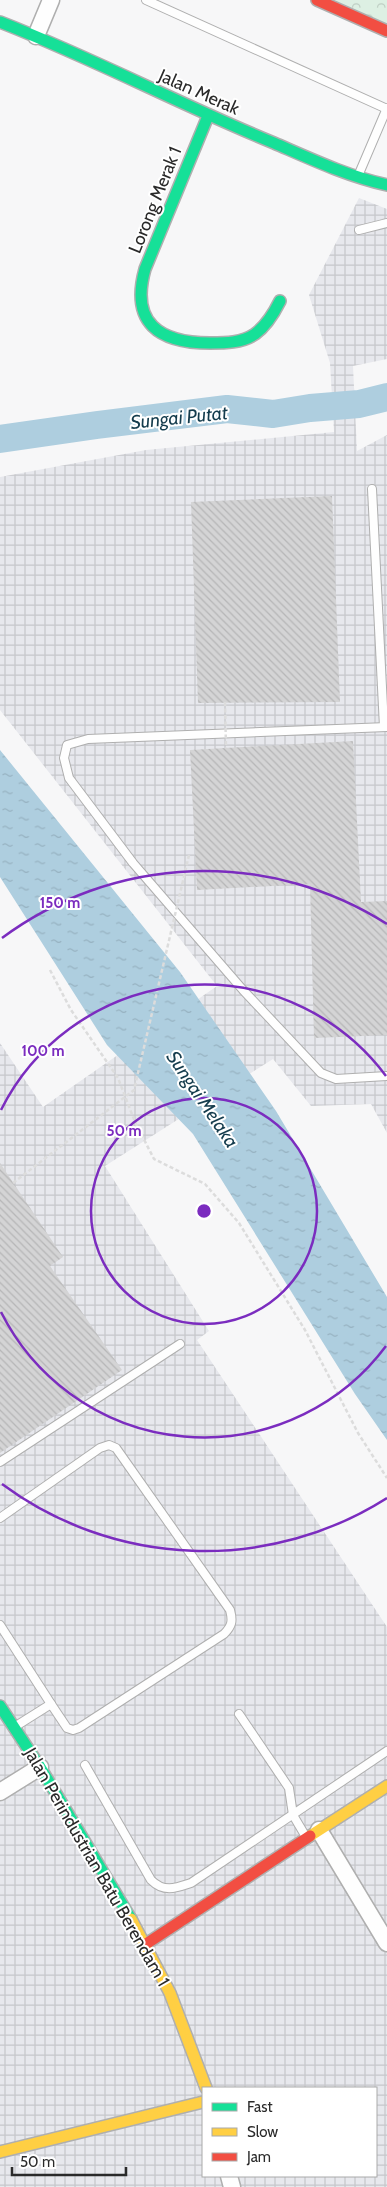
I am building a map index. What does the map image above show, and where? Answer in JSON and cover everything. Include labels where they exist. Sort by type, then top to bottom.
[{"type":"street","points":[[36,36],[51,0]]},
{"type":"street","points":[[317,0],[387,31]]},
{"type":"street","name":"Jalan Merak","points":[[0,22],[36,36],[208,116],[357,178],[387,185]]},
{"type":"street","name":"Lorong Merak 1","points":[[208,116],[153,249],[142,285],[140,299],[142,311],[156,330],[167,338],[196,344],[240,341],[255,334],[274,312],[280,301]]},
{"type":"street","name":"Jalan Perindustrian Batu Berendam 1","points":[[0,1706],[40,1767],[146,1944],[170,1993],[206,2087]]},
{"type":"street","points":[[0,1792],[40,1767]]},
{"type":"street","points":[[146,1944],[387,1786]]},
{"type":"street","points":[[313,1834],[387,1943]]},
{"type":"street","points":[[0,2152],[202,2102]]},
{"type":"lane","points":[[146,0],[387,109],[357,178]]},
{"type":"lane","points":[[359,230],[387,223]]},
{"type":"lane","points":[[372,489],[384,675],[385,727],[88,738],[67,744],[64,758],[69,778],[133,863],[249,997],[321,1073],[336,1079],[387,1076]]},
{"type":"lane","points":[[0,1462],[180,1344]]},
{"type":"lane","points":[[0,1518],[100,1448],[109,1445],[116,1448],[230,1610],[232,1619],[230,1627],[224,1634],[79,1728],[73,1730],[67,1728],[0,1625]]},
{"type":"lane","points":[[14,1727],[51,1704]]},
{"type":"lane","points":[[239,1714],[288,1788],[293,1815],[313,1834]]},
{"type":"lane","points":[[85,1765],[144,1869],[158,1887],[171,1889],[191,1883],[387,1751]]},
{"type":"path","points":[[225,702],[226,748]]},
{"type":"path","points":[[13,1183],[134,1090],[189,855]]},
{"type":"path","points":[[50,970],[71,1010],[118,1078],[135,1122],[154,1159],[204,1184],[239,1222],[304,1330],[358,1433],[387,1478]]},
{"type":"shaded area","points":[[359,198],[387,209],[387,359],[353,366],[357,451],[387,435],[387,1133],[371,1104],[311,1106],[273,1059],[105,1166],[209,1331],[197,1340],[387,1627],[387,2187],[0,2187],[0,1043],[43,1107],[217,986],[0,710],[0,477],[146,450],[334,432],[330,363],[309,295]]},
{"type":"green space","points":[[331,0],[387,0],[387,26]]},
{"type":"water","name":"Sungai Melaka","points":[[0,750],[180,972],[276,1111],[387,1297],[387,1440],[355,1394],[193,1134],[107,1045],[0,877]]},
{"type":"building","points":[[332,496],[340,702],[198,703],[191,502]]},
{"type":"building","points":[[353,741],[361,902],[387,901],[387,1035],[314,1038],[310,884],[197,890],[190,750]]},
{"type":"building","points":[[0,1163],[63,1257],[50,1266],[122,1370],[0,1453]]},
{"type":"waterway","name":"Sungai Putat","points":[[0,439],[227,409],[273,414],[310,408],[359,404],[387,397]]},
{"type":"traffic: fast","points":[[0,22],[315,161],[343,172],[387,185]]},
{"type":"traffic: fast","points":[[208,116],[145,269],[141,288],[142,303],[146,316],[153,326],[163,334],[176,339],[210,343],[233,342],[250,337],[259,331],[280,301]]},
{"type":"traffic: fast","points":[[0,1706],[40,1767],[131,1919]]},
{"type":"traffic: slow","points":[[310,1836],[387,1786]]},
{"type":"traffic: slow","points":[[131,1919],[170,1993],[206,2087]]},
{"type":"traffic: slow","points":[[0,2152],[202,2102]]},
{"type":"traffic: jam","points":[[317,0],[387,31]]},
{"type":"traffic: jam","points":[[146,1944],[310,1836]]}]
